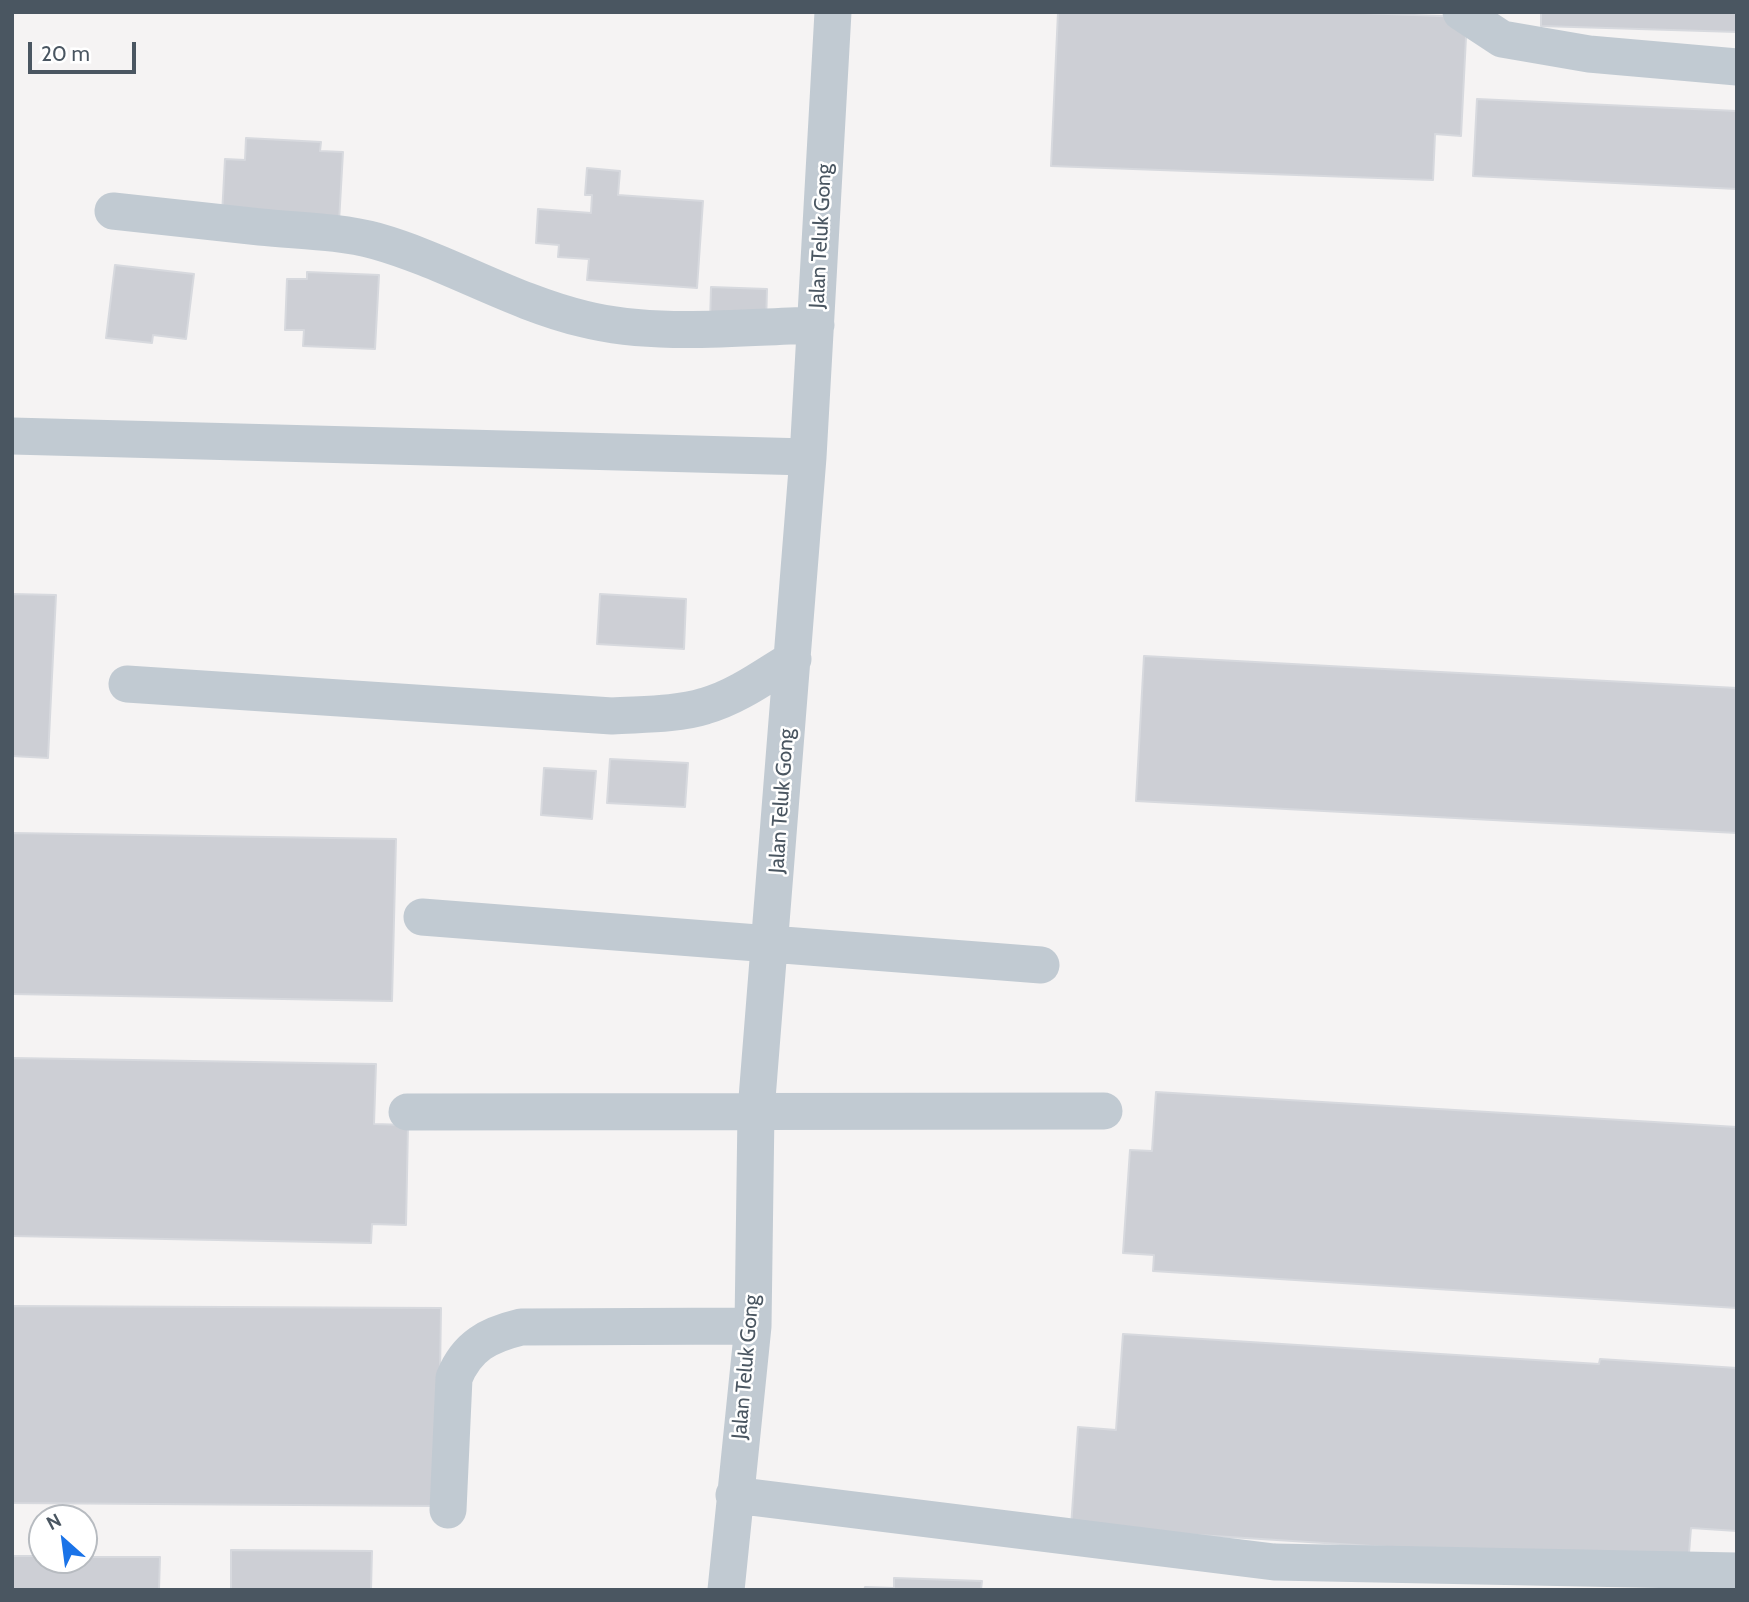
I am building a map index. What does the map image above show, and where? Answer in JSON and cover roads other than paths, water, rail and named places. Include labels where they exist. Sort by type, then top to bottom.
[{"type":"street","name":"Jalan Teluk Gong","points":[[726,1590],[752,1326],[756,1111],[808,457],[833,12]]},
{"type":"street","points":[[1461,12],[1502,39],[1589,54],[1737,67]]},
{"type":"street","points":[[113,211],[320,231],[376,241],[542,306],[583,319],[618,325],[660,329],[816,325]]},
{"type":"street","points":[[12,436],[808,457]]},
{"type":"street","points":[[127,684],[612,716],[665,713],[704,706],[736,694],[793,659]]},
{"type":"street","points":[[422,917],[1041,965]]},
{"type":"street","points":[[407,1112],[1104,1111]]},
{"type":"street","points":[[448,1510],[454,1378],[461,1361],[496,1333],[521,1327],[752,1326]]},
{"type":"street","points":[[734,1495],[1274,1562],[1737,1571]]}]
